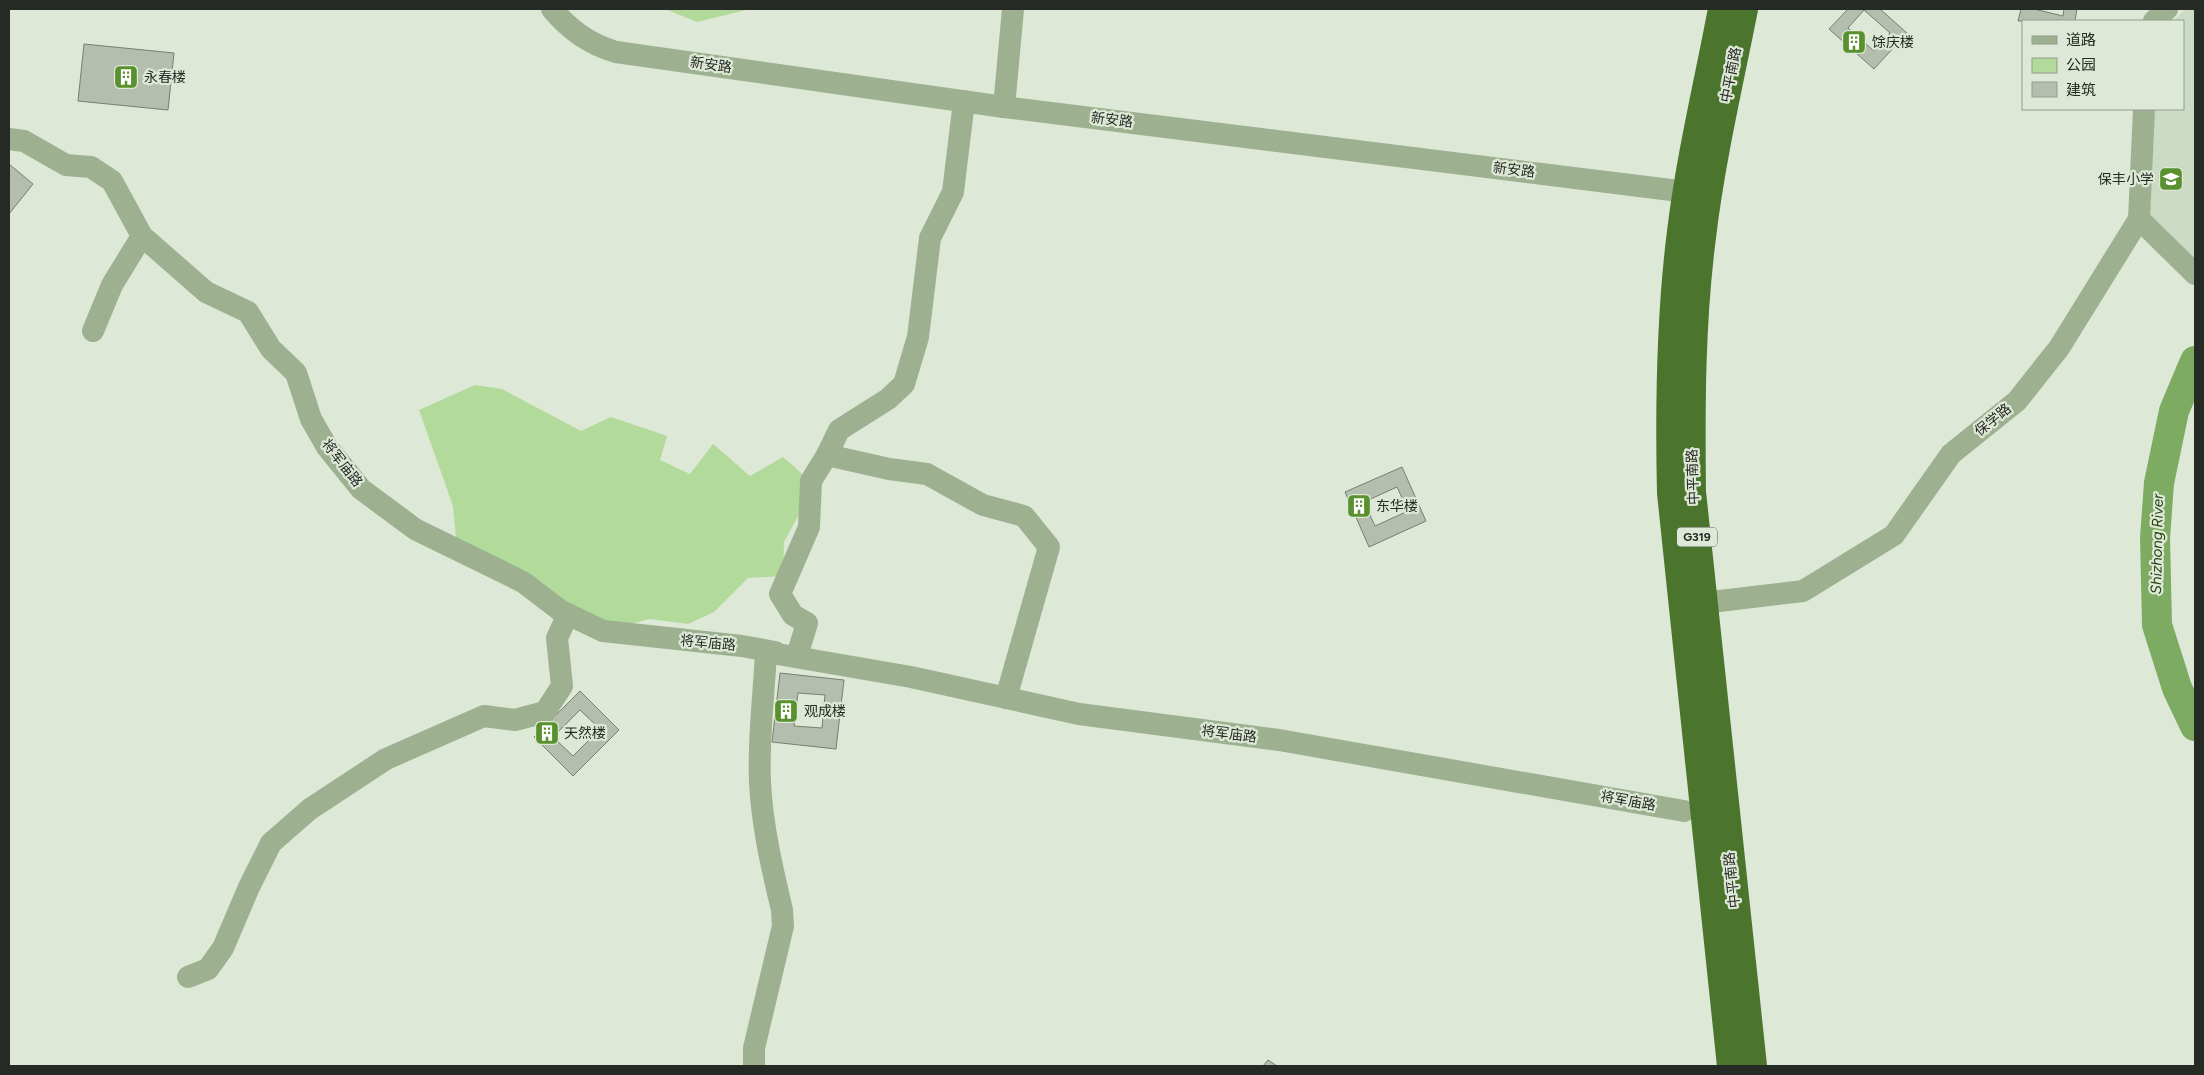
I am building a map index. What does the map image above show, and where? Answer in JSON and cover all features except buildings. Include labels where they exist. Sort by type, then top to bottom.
[{"type":"highway","name":"G319","points":[[1722,9],[1687,192],[1678,257],[1672,332],[1671,493],[1731,1066]]},
{"type":"highway","name":"中平南路","points":[[1744,9],[1708,195],[1699,259],[1692,382],[1692,492],[1753,1066]]},
{"type":"street","name":"新安路","points":[[552,9],[577,34],[603,48],[616,52],[1004,107],[1687,192]]},
{"type":"street","points":[[1004,107],[1013,9]]},
{"type":"street","points":[[2155,20],[2167,9]]},
{"type":"street","points":[[797,656],[807,622],[794,615],[780,594],[809,526],[811,481],[827,455],[839,430],[888,399],[904,384],[918,337],[930,238],[953,192],[964,101]]},
{"type":"street","name":"保学路","points":[[1703,603],[1802,591],[1894,535],[1952,454],[2017,401],[2059,348],[2139,219],[2144,110]]},
{"type":"street","name":"将军庙路","points":[[9,140],[24,141],[66,165],[91,167],[112,181],[142,236],[206,292],[248,312],[271,349],[296,373],[311,419],[327,447],[360,489],[415,529],[523,582],[568,614],[603,631],[742,646],[911,677],[1079,714],[1279,740],[1684,811]]},
{"type":"street","points":[[2139,219],[2195,274]]},
{"type":"street","points":[[94,331],[112,285],[142,236]]},
{"type":"street","points":[[827,455],[889,470],[927,474],[983,505],[1024,516],[1049,547],[1006,698]]},
{"type":"street","points":[[188,977],[208,969],[223,948],[248,887],[271,843],[310,809],[386,759],[484,716],[515,720],[544,712],[562,686],[557,638],[568,614]]},
{"type":"street","points":[[754,1057],[783,926],[782,910],[762,810],[760,781],[760,720],[770,652]]},
{"type":"shaded area","name":"保丰小学","points":[[2186,9],[2195,9],[2195,275],[2150,231],[2144,110],[2184,110],[2184,20],[2174,20]]},
{"type":"green space","points":[[665,9],[750,9],[697,22]]},
{"type":"green space","points":[[475,385],[502,389],[581,431],[611,417],[667,436],[660,460],[690,474],[713,444],[750,476],[783,457],[815,485],[784,542],[783,576],[748,578],[714,612],[688,624],[650,619],[603,631],[457,549],[453,506],[419,410]]},
{"type":"waterway","name":"Shizhong River","points":[[2195,361],[2174,411],[2159,483],[2155,538],[2157,625],[2177,688],[2195,726]]},
{"type":"place","name":"馀庆楼","points":[[1854,42]]},
{"type":"place","name":"永春楼","points":[[126,77]]},
{"type":"place","name":"保丰小学","points":[[2171,179]]},
{"type":"place","name":"东华楼","points":[[1359,506]]},
{"type":"place","name":"观成楼","points":[[786,711]]},
{"type":"place","name":"天然楼","points":[[547,733]]}]
